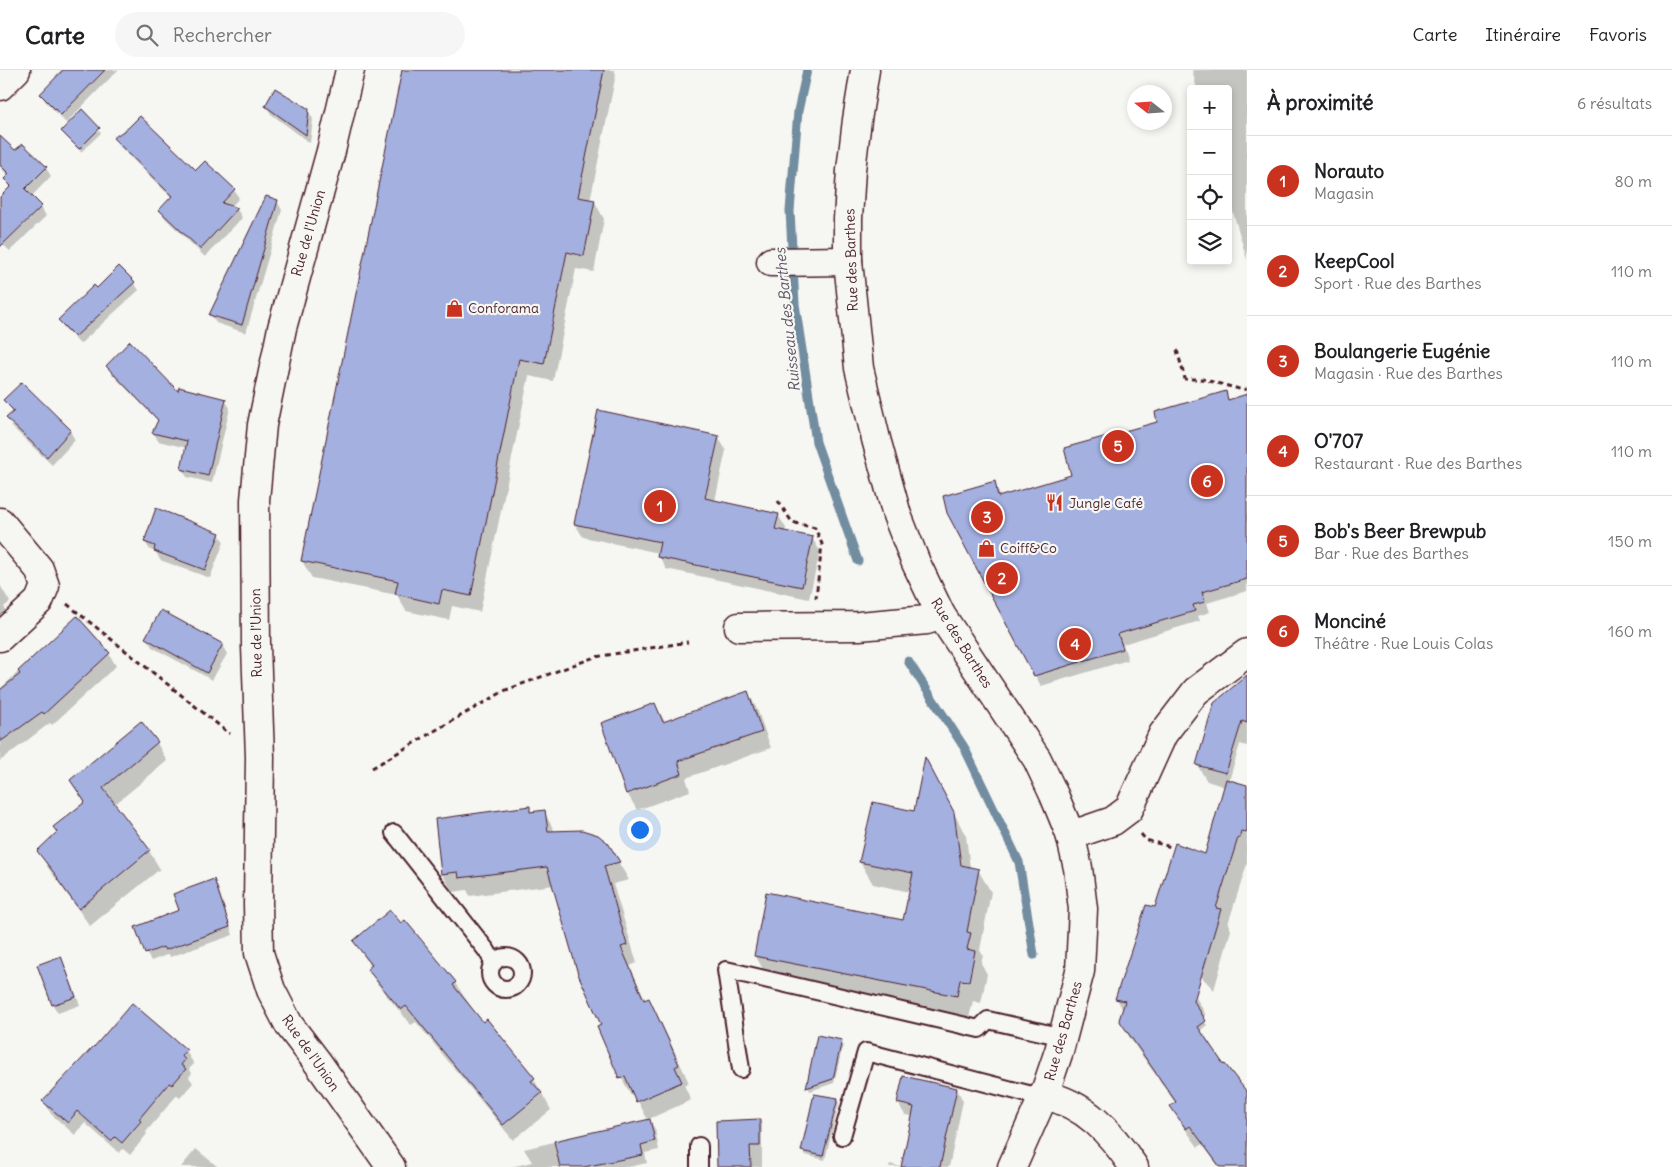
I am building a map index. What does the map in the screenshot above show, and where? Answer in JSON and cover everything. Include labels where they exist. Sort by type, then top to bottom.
[{"type":"street","points":[[0,86],[16,70]]},
{"type":"street","name":"Rue de l'Union","points":[[350,70],[331,151],[282,328],[262,425],[255,500],[256,646],[260,757],[259,953],[271,990],[289,1025],[391,1167]]},
{"type":"street","name":"Rue des Barthes","points":[[865,70],[851,170],[848,261],[859,368],[876,439],[897,516],[916,563],[941,615],[1037,758],[1070,834],[1078,868],[1082,909],[1080,971],[1063,1037],[1044,1095],[1012,1167]]},
{"type":"street","points":[[771,262],[848,261]]},
{"type":"street","points":[[0,522],[39,569],[45,586],[39,601],[0,637]]},
{"type":"street","points":[[739,627],[859,626],[927,620],[941,615]]},
{"type":"street","points":[[1070,834],[1113,821],[1129,810],[1163,734],[1196,691],[1247,653]]},
{"type":"street","points":[[1044,1095],[1059,1098],[1084,1110],[1118,1143],[1134,1167]]},
{"type":"lane","points":[[394,833],[487,951],[494,963]]},
{"type":"lane","points":[[741,1069],[726,970],[979,1029],[988,1020],[1063,1037]]},
{"type":"lane","points":[[842,1136],[866,1052],[1028,1094],[1044,1095]]},
{"type":"lane","points":[[699,1146],[699,1167]]},
{"type":"path","points":[[1177,350],[1185,379],[1202,379],[1242,390],[1247,389]]},
{"type":"path","points":[[778,501],[792,522],[816,528],[822,544],[815,604]]},
{"type":"path","points":[[45,586],[260,757]]},
{"type":"path","points":[[372,768],[514,687],[595,657],[688,642]]},
{"type":"path","points":[[1140,831],[1146,840],[1171,847]]},
{"type":"building","points":[[63,70],[105,70],[61,115],[40,94]]},
{"type":"building","name":"Conforama","points":[[402,70],[604,70],[578,197],[595,200],[584,256],[567,252],[544,364],[519,359],[471,596],[442,590],[439,604],[395,594],[398,581],[301,561]]},
{"type":"building","points":[[275,88],[309,109],[306,135],[265,106]]},
{"type":"building","points":[[82,109],[100,128],[79,149],[61,131]]},
{"type":"building","points":[[140,116],[196,170],[205,161],[235,189],[222,203],[238,208],[200,249],[159,210],[172,196],[113,138],[128,128]]},
{"type":"building","points":[[0,136],[15,150],[23,144],[47,167],[25,189],[42,206],[0,247],[0,197],[11,186],[4,179],[9,174],[0,165]]},
{"type":"building","points":[[266,196],[278,200],[242,325],[209,315]]},
{"type":"building","points":[[119,266],[135,282],[75,337],[58,320],[94,285],[97,288]]},
{"type":"building","points":[[130,341],[178,391],[179,387],[226,399],[208,476],[181,469],[187,441],[152,433],[158,420],[106,366]]},
{"type":"building","points":[[22,382],[71,430],[47,457],[6,418],[14,411],[3,400]]},
{"type":"building","points":[[1226,391],[1228,400],[1247,394],[1247,579],[1202,592],[1205,602],[1193,605],[1195,611],[1118,634],[1123,649],[1034,676],[947,513],[943,496],[995,481],[998,497],[1071,475],[1064,448],[1157,422],[1155,412]]},
{"type":"building","points":[[598,410],[719,436],[705,498],[779,514],[775,529],[813,537],[802,587],[657,557],[660,542],[574,524]]},
{"type":"building","points":[[156,508],[220,533],[205,570],[154,551],[155,546],[144,542]]},
{"type":"building","points":[[161,610],[223,644],[207,673],[145,638]]},
{"type":"building","points":[[77,616],[110,653],[44,714],[42,712],[0,742],[0,690],[20,674],[18,671]]},
{"type":"building","points":[[1247,675],[1247,723],[1242,721],[1226,773],[1196,765],[1214,703]]},
{"type":"building","points":[[748,691],[762,732],[678,761],[682,774],[626,794],[601,723],[655,703],[663,722]]},
{"type":"building","points":[[141,721],[158,742],[103,788],[150,850],[79,909],[37,851],[57,832],[53,827],[85,802],[70,780]]},
{"type":"building","points":[[925,757],[954,812],[961,865],[979,869],[967,932],[971,933],[967,949],[975,951],[969,981],[960,980],[957,996],[754,956],[766,892],[903,920],[913,873],[859,862],[873,802],[914,811]]},
{"type":"building","points":[[1226,779],[1247,785],[1247,832],[1241,831],[1238,838],[1216,908],[1221,909],[1194,1001],[1206,1021],[1198,1027],[1224,1065],[1247,1092],[1247,1167],[1220,1167],[1190,1126],[1186,1129],[1170,1106],[1176,1102],[1119,1020],[1125,1001],[1115,999],[1146,905],[1155,907],[1175,843],[1205,854]]},
{"type":"building","points":[[530,806],[530,812],[545,810],[548,831],[582,830],[598,835],[608,843],[620,862],[604,866],[627,945],[621,947],[644,1000],[649,998],[668,1039],[679,1065],[675,1067],[682,1082],[636,1102],[625,1076],[619,1078],[597,1027],[601,1025],[578,974],[547,867],[459,878],[458,872],[441,874],[435,819]]},
{"type":"building","points":[[214,879],[230,927],[165,950],[163,947],[145,954],[135,927],[179,910],[173,894]]},
{"type":"building","points":[[390,910],[401,923],[405,920],[456,982],[453,985],[483,1022],[487,1019],[535,1078],[531,1081],[542,1093],[503,1125],[406,1006],[401,1010],[367,969],[372,965],[353,941]]},
{"type":"building","points":[[61,956],[76,997],[52,1005],[37,965]]},
{"type":"building","points":[[132,1003],[187,1050],[182,1056],[185,1060],[181,1065],[186,1069],[172,1085],[169,1083],[122,1143],[115,1137],[111,1141],[77,1111],[68,1123],[42,1101],[94,1047]]},
{"type":"building","points":[[817,1035],[842,1040],[833,1079],[806,1088]]},
{"type":"building","points":[[903,1076],[957,1088],[940,1167],[901,1167],[914,1107],[897,1103]]},
{"type":"building","points":[[814,1094],[838,1098],[823,1156],[801,1151]]},
{"type":"building","points":[[650,1119],[655,1141],[641,1145],[643,1155],[584,1167],[560,1167],[554,1141]]},
{"type":"building","points":[[760,1119],[760,1146],[750,1146],[751,1167],[717,1167],[716,1121]]},
{"type":"waterway","name":"Ruisseau des Barthes","points":[[807,70],[798,111],[790,211],[795,304],[816,442],[858,561]]},
{"type":"waterway","name":"Ruisseau des Barthes","points":[[908,661],[964,747],[1019,862],[1034,955]]},
{"type":"place","name":"Conforama","points":[[454,308]]},
{"type":"place","name":"Bob's Beer Brewpub","points":[[1118,446]]},
{"type":"place","name":"Monciné","points":[[1207,481]]},
{"type":"place","name":"Jungle Café","points":[[1055,503]]},
{"type":"place","name":"Norauto","points":[[660,506]]},
{"type":"place","name":"Boulangerie Eugénie","points":[[987,517]]},
{"type":"place","name":"Coiff&Co","points":[[986,548]]},
{"type":"place","name":"KeepCool","points":[[1002,578]]},
{"type":"place","name":"O'707","points":[[1075,644]]}]
